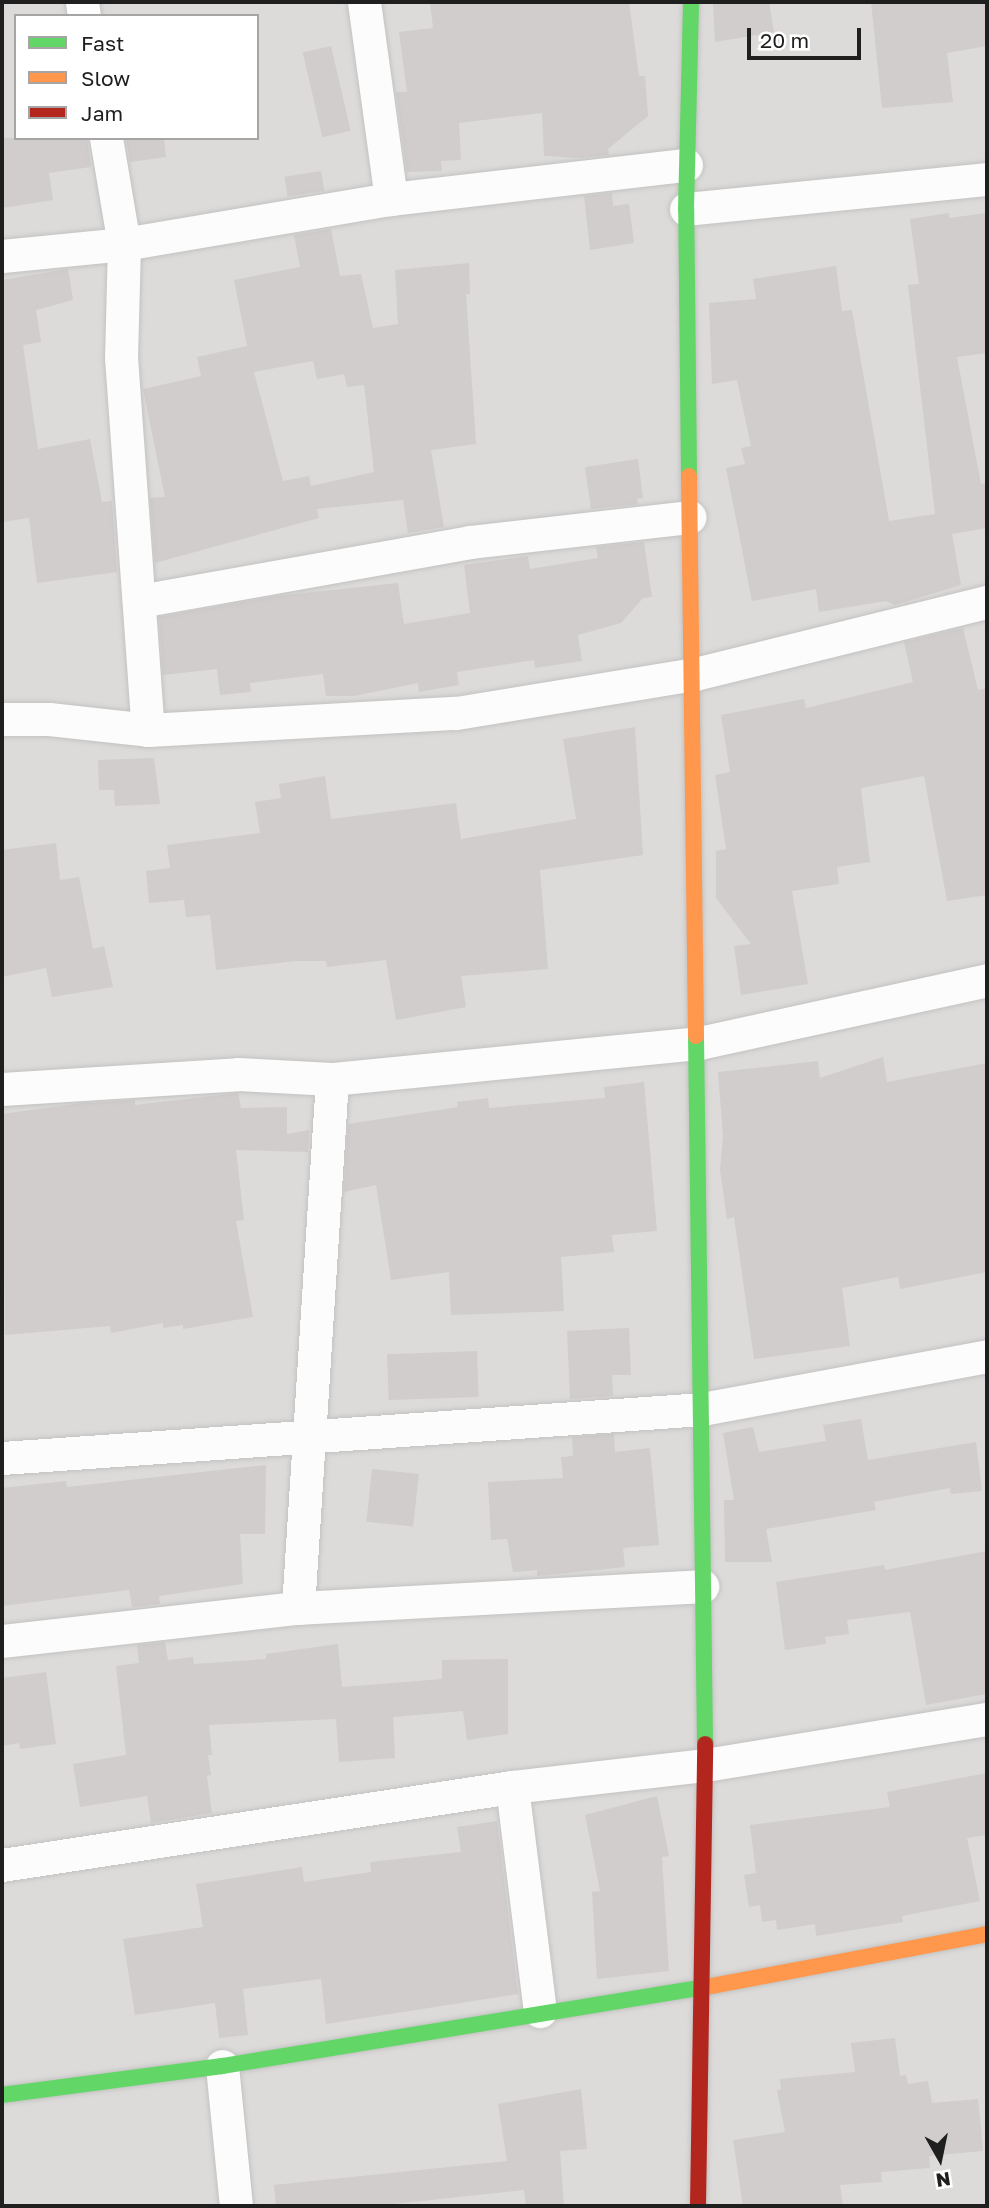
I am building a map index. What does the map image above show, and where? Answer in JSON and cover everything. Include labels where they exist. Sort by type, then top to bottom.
[{"type":"street","points":[[364,2],[391,199]]},
{"type":"street","points":[[691,2],[686,209],[695,674],[705,1765],[698,2206]]},
{"type":"street","points":[[106,140],[124,244],[121,357],[148,730]]},
{"type":"street","points":[[2,256],[124,244],[391,199],[686,165]]},
{"type":"street","points":[[686,209],[987,180]]},
{"type":"street","points":[[139,601],[457,544],[690,517]]},
{"type":"street","points":[[2,719],[49,719],[148,730],[456,713],[695,674],[987,602]]},
{"type":"street","points":[[2,1089],[225,1074],[332,1079],[699,1043],[987,980]]},
{"type":"street","points":[[298,1608],[332,1079]]},
{"type":"street","points":[[2,1458],[702,1409],[987,1356]]},
{"type":"street","points":[[2,1640],[298,1608],[702,1586]]},
{"type":"street","points":[[2,1865],[512,1787],[705,1765],[987,1718]]},
{"type":"street","points":[[512,1787],[540,2011]]},
{"type":"street","points":[[2,2095],[222,2066],[540,2011],[700,1988],[987,1934]]},
{"type":"street","points":[[222,2066],[236,2206]]},
{"type":"shaded area","points":[[2,2],[987,2],[987,2206],[2,2206]]},
{"type":"building","points":[[430,2],[629,2],[639,76],[645,76],[648,116],[608,149],[609,155],[580,158],[544,156],[542,113],[459,123],[461,160],[441,161],[442,171],[407,172],[396,92],[407,92],[399,32],[433,28]]},
{"type":"building","points":[[713,2],[769,2],[774,32],[715,42]]},
{"type":"building","points":[[871,2],[987,2],[987,46],[947,53],[953,102],[882,108]]},
{"type":"building","points":[[331,46],[351,131],[322,137],[303,53]]},
{"type":"building","points":[[2,138],[87,140],[91,167],[49,173],[53,200],[2,208]]},
{"type":"building","points":[[126,140],[164,140],[166,157],[130,162]]},
{"type":"building","points":[[321,171],[324,191],[288,197],[284,177]]},
{"type":"building","points":[[612,193],[613,206],[629,204],[634,243],[590,250],[584,196]]},
{"type":"building","points":[[949,213],[949,218],[987,213],[987,353],[957,357],[981,484],[987,483],[987,528],[952,534],[961,585],[895,605],[886,601],[819,612],[816,589],[752,601],[726,468],[745,464],[741,448],[751,446],[737,380],[712,384],[709,303],[756,299],[753,279],[836,266],[842,311],[852,310],[889,521],[935,514],[908,285],[919,284],[910,219]]},
{"type":"building","points":[[331,229],[340,276],[361,274],[373,328],[398,324],[395,270],[469,263],[470,294],[466,294],[476,444],[431,450],[444,527],[408,533],[403,500],[317,509],[319,518],[155,563],[150,498],[165,497],[143,389],[201,376],[197,357],[247,346],[248,350],[234,280],[300,267],[294,235]],"holes":[[[313,361],[317,379],[344,374],[347,387],[364,385],[374,472],[311,486],[309,476],[283,481],[254,372]]]},
{"type":"building","points":[[68,269],[73,300],[36,310],[41,342],[23,345],[38,449],[90,439],[102,502],[112,501],[117,572],[37,583],[29,518],[2,522],[2,280]]},
{"type":"building","points":[[638,459],[643,498],[637,499],[638,504],[591,509],[585,467]]},
{"type":"building","points":[[644,542],[652,597],[643,598],[621,623],[578,635],[582,661],[535,668],[534,660],[457,672],[459,685],[419,692],[418,683],[354,696],[326,696],[323,674],[250,683],[251,692],[220,695],[217,669],[163,675],[159,617],[276,596],[398,583],[404,624],[470,613],[464,565],[528,556],[530,569],[598,558],[596,547]]},
{"type":"building","points":[[963,628],[978,690],[987,688],[987,895],[947,901],[924,776],[861,788],[870,862],[837,867],[839,884],[792,891],[808,984],[741,995],[734,946],[751,944],[716,898],[716,851],[726,849],[715,775],[730,772],[721,715],[804,699],[806,708],[913,682],[904,642]]},
{"type":"building","points":[[635,727],[643,855],[540,870],[548,969],[461,976],[466,1007],[396,1020],[386,960],[327,967],[326,961],[296,961],[216,970],[210,915],[186,917],[184,900],[149,903],[146,871],[170,868],[167,845],[260,833],[255,802],[281,798],[279,784],[325,776],[331,819],[456,803],[461,839],[576,819],[563,739]]},
{"type":"building","points":[[154,758],[160,804],[115,806],[114,790],[99,790],[98,760]]},
{"type":"building","points":[[56,843],[60,880],[79,877],[93,949],[104,946],[113,987],[52,997],[46,968],[2,977],[2,850]]},
{"type":"building","points":[[883,1057],[887,1082],[987,1063],[987,1272],[900,1289],[898,1277],[842,1288],[850,1346],[754,1359],[734,1217],[727,1219],[720,1170],[723,1137],[718,1072],[818,1061],[820,1078]]},
{"type":"building","points":[[644,1082],[657,1231],[612,1235],[614,1252],[561,1257],[564,1311],[451,1315],[449,1272],[391,1280],[376,1185],[344,1192],[348,1124],[458,1107],[457,1102],[488,1098],[489,1108],[605,1098],[604,1087]]},
{"type":"building","points":[[238,1093],[241,1108],[287,1107],[287,1134],[309,1130],[308,1152],[236,1150],[244,1220],[236,1221],[253,1317],[183,1329],[183,1325],[163,1328],[163,1323],[111,1333],[110,1326],[5,1335],[2,1114],[82,1103],[135,1100],[135,1105]]},
{"type":"building","points":[[629,1328],[631,1375],[612,1375],[613,1396],[570,1399],[567,1331]]},
{"type":"building","points":[[477,1351],[479,1397],[389,1400],[387,1354]]},
{"type":"building","points":[[861,1419],[868,1460],[976,1442],[982,1491],[951,1494],[950,1488],[874,1502],[876,1510],[766,1529],[772,1562],[725,1562],[724,1500],[734,1500],[723,1433],[753,1427],[759,1452],[826,1441],[823,1425]]},
{"type":"building","points":[[614,1434],[615,1452],[650,1448],[659,1545],[623,1548],[625,1567],[537,1576],[537,1570],[513,1572],[507,1539],[491,1540],[488,1482],[563,1478],[561,1457],[573,1456],[572,1437]]},
{"type":"building","points":[[266,1465],[265,1534],[240,1534],[243,1584],[159,1596],[160,1604],[132,1607],[129,1590],[2,1606],[2,1488],[66,1481],[67,1487]]},
{"type":"building","points":[[372,1469],[419,1474],[413,1527],[366,1522]]},
{"type":"building","points":[[987,1551],[987,1694],[926,1705],[910,1612],[847,1620],[849,1634],[825,1637],[826,1644],[785,1650],[776,1582],[884,1565],[885,1570]]},
{"type":"building","points":[[165,1642],[168,1660],[193,1657],[194,1664],[266,1659],[266,1654],[338,1644],[342,1687],[442,1679],[442,1660],[508,1659],[508,1734],[467,1740],[463,1711],[393,1717],[395,1758],[339,1762],[336,1719],[209,1725],[212,1755],[208,1755],[211,1775],[207,1776],[212,1813],[151,1823],[147,1796],[80,1807],[73,1764],[126,1755],[116,1666],[139,1663],[137,1645]]},
{"type":"building","points":[[46,1672],[56,1744],[20,1749],[19,1743],[2,1746],[2,1678]]},
{"type":"building","points":[[987,1773],[987,1835],[967,1838],[980,1901],[902,1916],[903,1922],[816,1936],[815,1924],[777,1930],[776,1920],[762,1922],[760,1905],[749,1907],[744,1875],[756,1873],[750,1825],[890,1807],[887,1792]]},
{"type":"building","points":[[657,1796],[669,1856],[662,1857],[669,1971],[597,1979],[592,1892],[600,1891],[585,1815]]},
{"type":"building","points":[[497,1821],[518,1994],[326,2024],[321,1979],[243,1989],[248,2035],[219,2038],[215,2003],[135,2015],[123,1939],[203,1927],[196,1884],[302,1867],[304,1882],[371,1872],[370,1862],[461,1852],[457,1827]]},
{"type":"building","points":[[895,2038],[900,2076],[906,2075],[908,2084],[928,2081],[932,2103],[978,2099],[983,2151],[929,2156],[930,2168],[881,2172],[882,2182],[840,2185],[843,2206],[743,2206],[733,2140],[785,2132],[777,2090],[781,2089],[780,2079],[855,2072],[851,2043]]},
{"type":"building","points":[[581,2089],[587,2149],[560,2151],[564,2206],[526,2206],[524,2190],[375,2206],[276,2206],[274,2185],[507,2161],[498,2104]]},
{"type":"traffic: fast","points":[[689,476],[686,209],[691,2]]},
{"type":"traffic: fast","points":[[696,1036],[705,1744]]},
{"type":"traffic: fast","points":[[2,2095],[222,2066],[712,1986]]},
{"type":"traffic: slow","points":[[689,476],[696,1036]]},
{"type":"traffic: slow","points":[[712,1986],[987,1934]]},
{"type":"traffic: jam","points":[[698,2206],[705,1744]]}]
